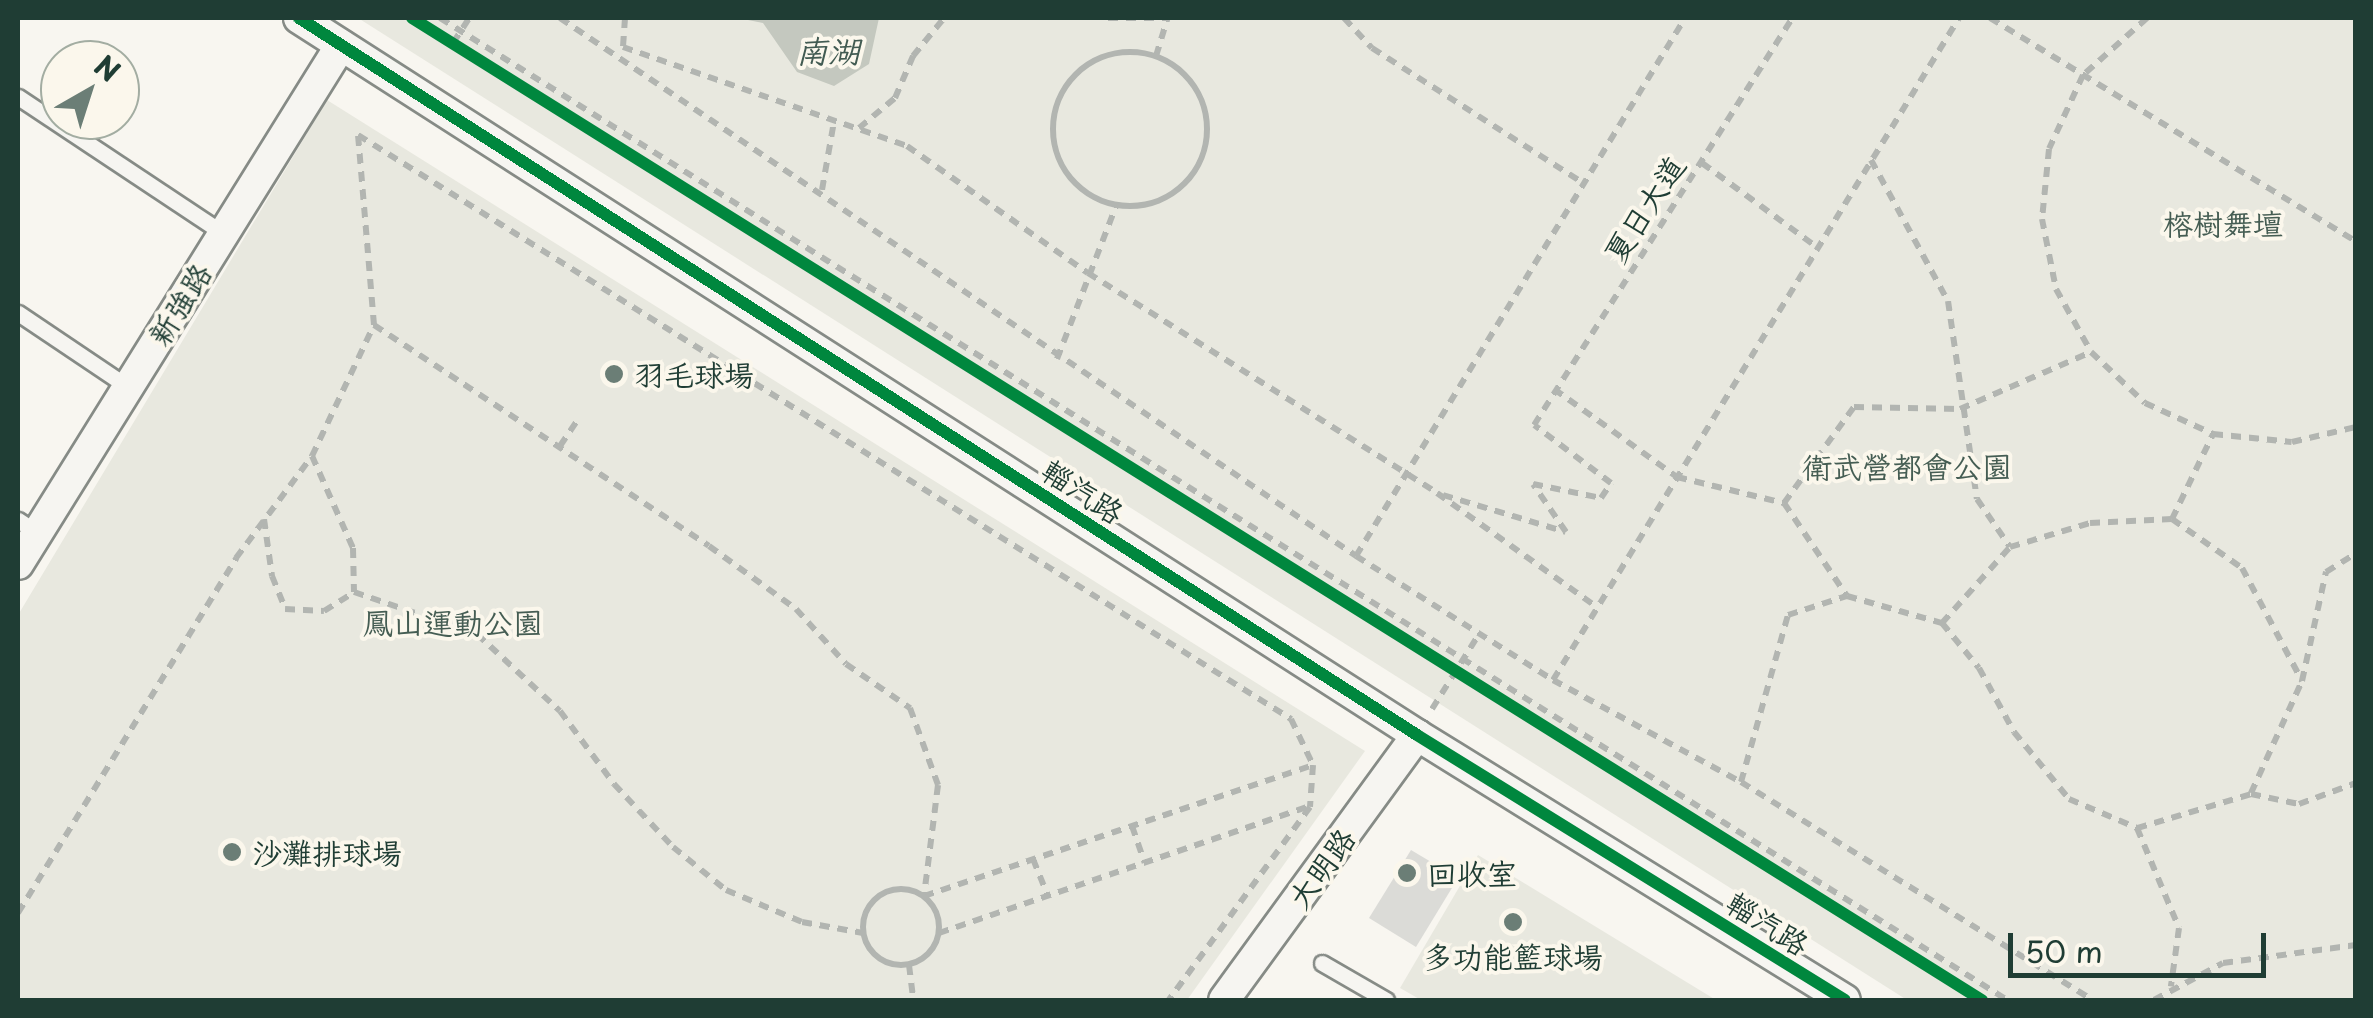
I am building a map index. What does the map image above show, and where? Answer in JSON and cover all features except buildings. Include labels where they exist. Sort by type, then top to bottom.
[{"type":"street","name":"輜汽路","points":[[299,18],[1416,735],[1844,1000]]},
{"type":"street","name":"新強路","points":[[18,564],[27,527],[128,386],[341,44]]},
{"type":"street","name":"大明路","points":[[1224,1000],[1416,735]]},
{"type":"lane","points":[[18,97],[223,233]]},
{"type":"lane","points":[[18,313],[128,386]]},
{"type":"lane","points":[[1322,963],[1386,1000]]},
{"type":"path","points":[[440,18],[457,36]]},
{"type":"path","points":[[457,36],[469,18]]},
{"type":"path","points":[[560,18],[822,190],[1057,359],[1356,556],[1552,680],[1741,782],[2093,1000]]},
{"type":"path","points":[[625,18],[623,47],[907,146],[1088,274],[1437,493],[1597,607]]},
{"type":"path","points":[[858,129],[895,98],[913,56],[944,18]]},
{"type":"path","points":[[1108,18],[1168,18],[1156,56]]},
{"type":"path","points":[[1344,18],[1372,48],[1585,184]]},
{"type":"path","points":[[1356,556],[1409,476],[1685,18]]},
{"type":"path","points":[[1552,680],[1959,18]]},
{"type":"path","points":[[1990,18],[2356,241]]},
{"type":"path","points":[[2147,18],[2083,74],[2050,149],[2042,219],[2056,289],[2091,352],[2146,403],[2214,434],[2292,442],[2356,427]]},
{"type":"path","points":[[426,26],[457,36],[1460,665],[1982,1000]]},
{"type":"path","points":[[1118,54],[1156,56],[1196,88],[1206,112],[1201,162],[1166,199],[1116,206],[1092,198],[1058,160],[1054,109],[1083,67],[1118,54]]},
{"type":"path","points":[[822,190],[834,121]]},
{"type":"path","points":[[18,913],[264,519],[312,456],[374,324],[358,135],[1290,719],[1313,764],[1310,806],[1169,1000]]},
{"type":"path","points":[[1871,160],[1948,301],[1960,409],[1977,499],[2010,548]]},
{"type":"path","points":[[1702,163],[1818,248]]},
{"type":"path","points":[[1057,359],[1116,206]]},
{"type":"path","points":[[354,592],[477,634],[560,711],[614,784],[673,846],[726,890],[802,922],[863,933],[885,962],[910,965],[931,952],[939,933],[939,917],[924,896],[938,785],[910,708],[846,664],[796,609],[374,324]]},
{"type":"path","points":[[1784,502],[1854,407],[1960,409],[2091,352]]},
{"type":"path","points":[[1554,389],[1677,477],[1784,502],[1847,596]]},
{"type":"path","points":[[560,446],[579,418]]},
{"type":"path","points":[[2172,519],[2214,434]]},
{"type":"path","points":[[312,456],[354,548],[354,592]]},
{"type":"path","points":[[264,519],[272,576],[286,609],[324,611],[354,592]]},
{"type":"path","points":[[1942,623],[2010,548],[2090,524],[2172,519],[2242,568],[2302,680]]},
{"type":"path","points":[[2251,794],[2302,680],[2326,572],[2356,553]]},
{"type":"path","points":[[1741,782],[1788,615],[1847,596],[1942,623],[1979,668],[2014,732],[2069,798],[2137,828],[2251,794],[2299,804],[2356,783]]},
{"type":"path","points":[[1416,735],[1479,634]]},
{"type":"path","points":[[1460,665],[2007,1000]]},
{"type":"path","points":[[863,933],[867,909],[886,891],[924,896],[1313,764]]},
{"type":"path","points":[[939,933],[1310,806]]},
{"type":"path","points":[[1132,826],[1145,863]]},
{"type":"path","points":[[2137,828],[2179,928],[2170,986]]},
{"type":"path","points":[[1033,859],[1048,896]]},
{"type":"path","points":[[2154,1000],[2170,986],[2222,963],[2356,945]]},
{"type":"path","points":[[910,965],[913,1000]]},
{"type":"green space","name":"衛武營都會公園","points":[[358,18],[2355,18],[2355,1000],[1907,1000]]},
{"type":"green space","name":"鳳山運動公園","points":[[327,100],[1365,751],[1187,1000],[18,1000],[18,615]]},
{"type":"green space","name":"多功能籃球場","points":[[1478,855],[1716,1000],[1421,1000],[1400,988]]},
{"type":"water","name":"南湖","points":[[738,18],[879,18],[869,64],[834,86],[797,72],[763,23]]},
{"type":"cycle path","points":[[299,18],[1417,735],[1845,1000]]},
{"type":"cycle path","points":[[412,18],[1982,1000]]},
{"type":"place","name":"羽毛球場","points":[[614,374]]},
{"type":"place","name":"沙灘排球場","points":[[232,852]]},
{"type":"place","name":"回收室","points":[[1407,873]]},
{"type":"place","name":"多功能籃球場","points":[[1513,922]]},
{"type":"park label","name":"榕樹舞壇","points":[[2223,223]]}]
